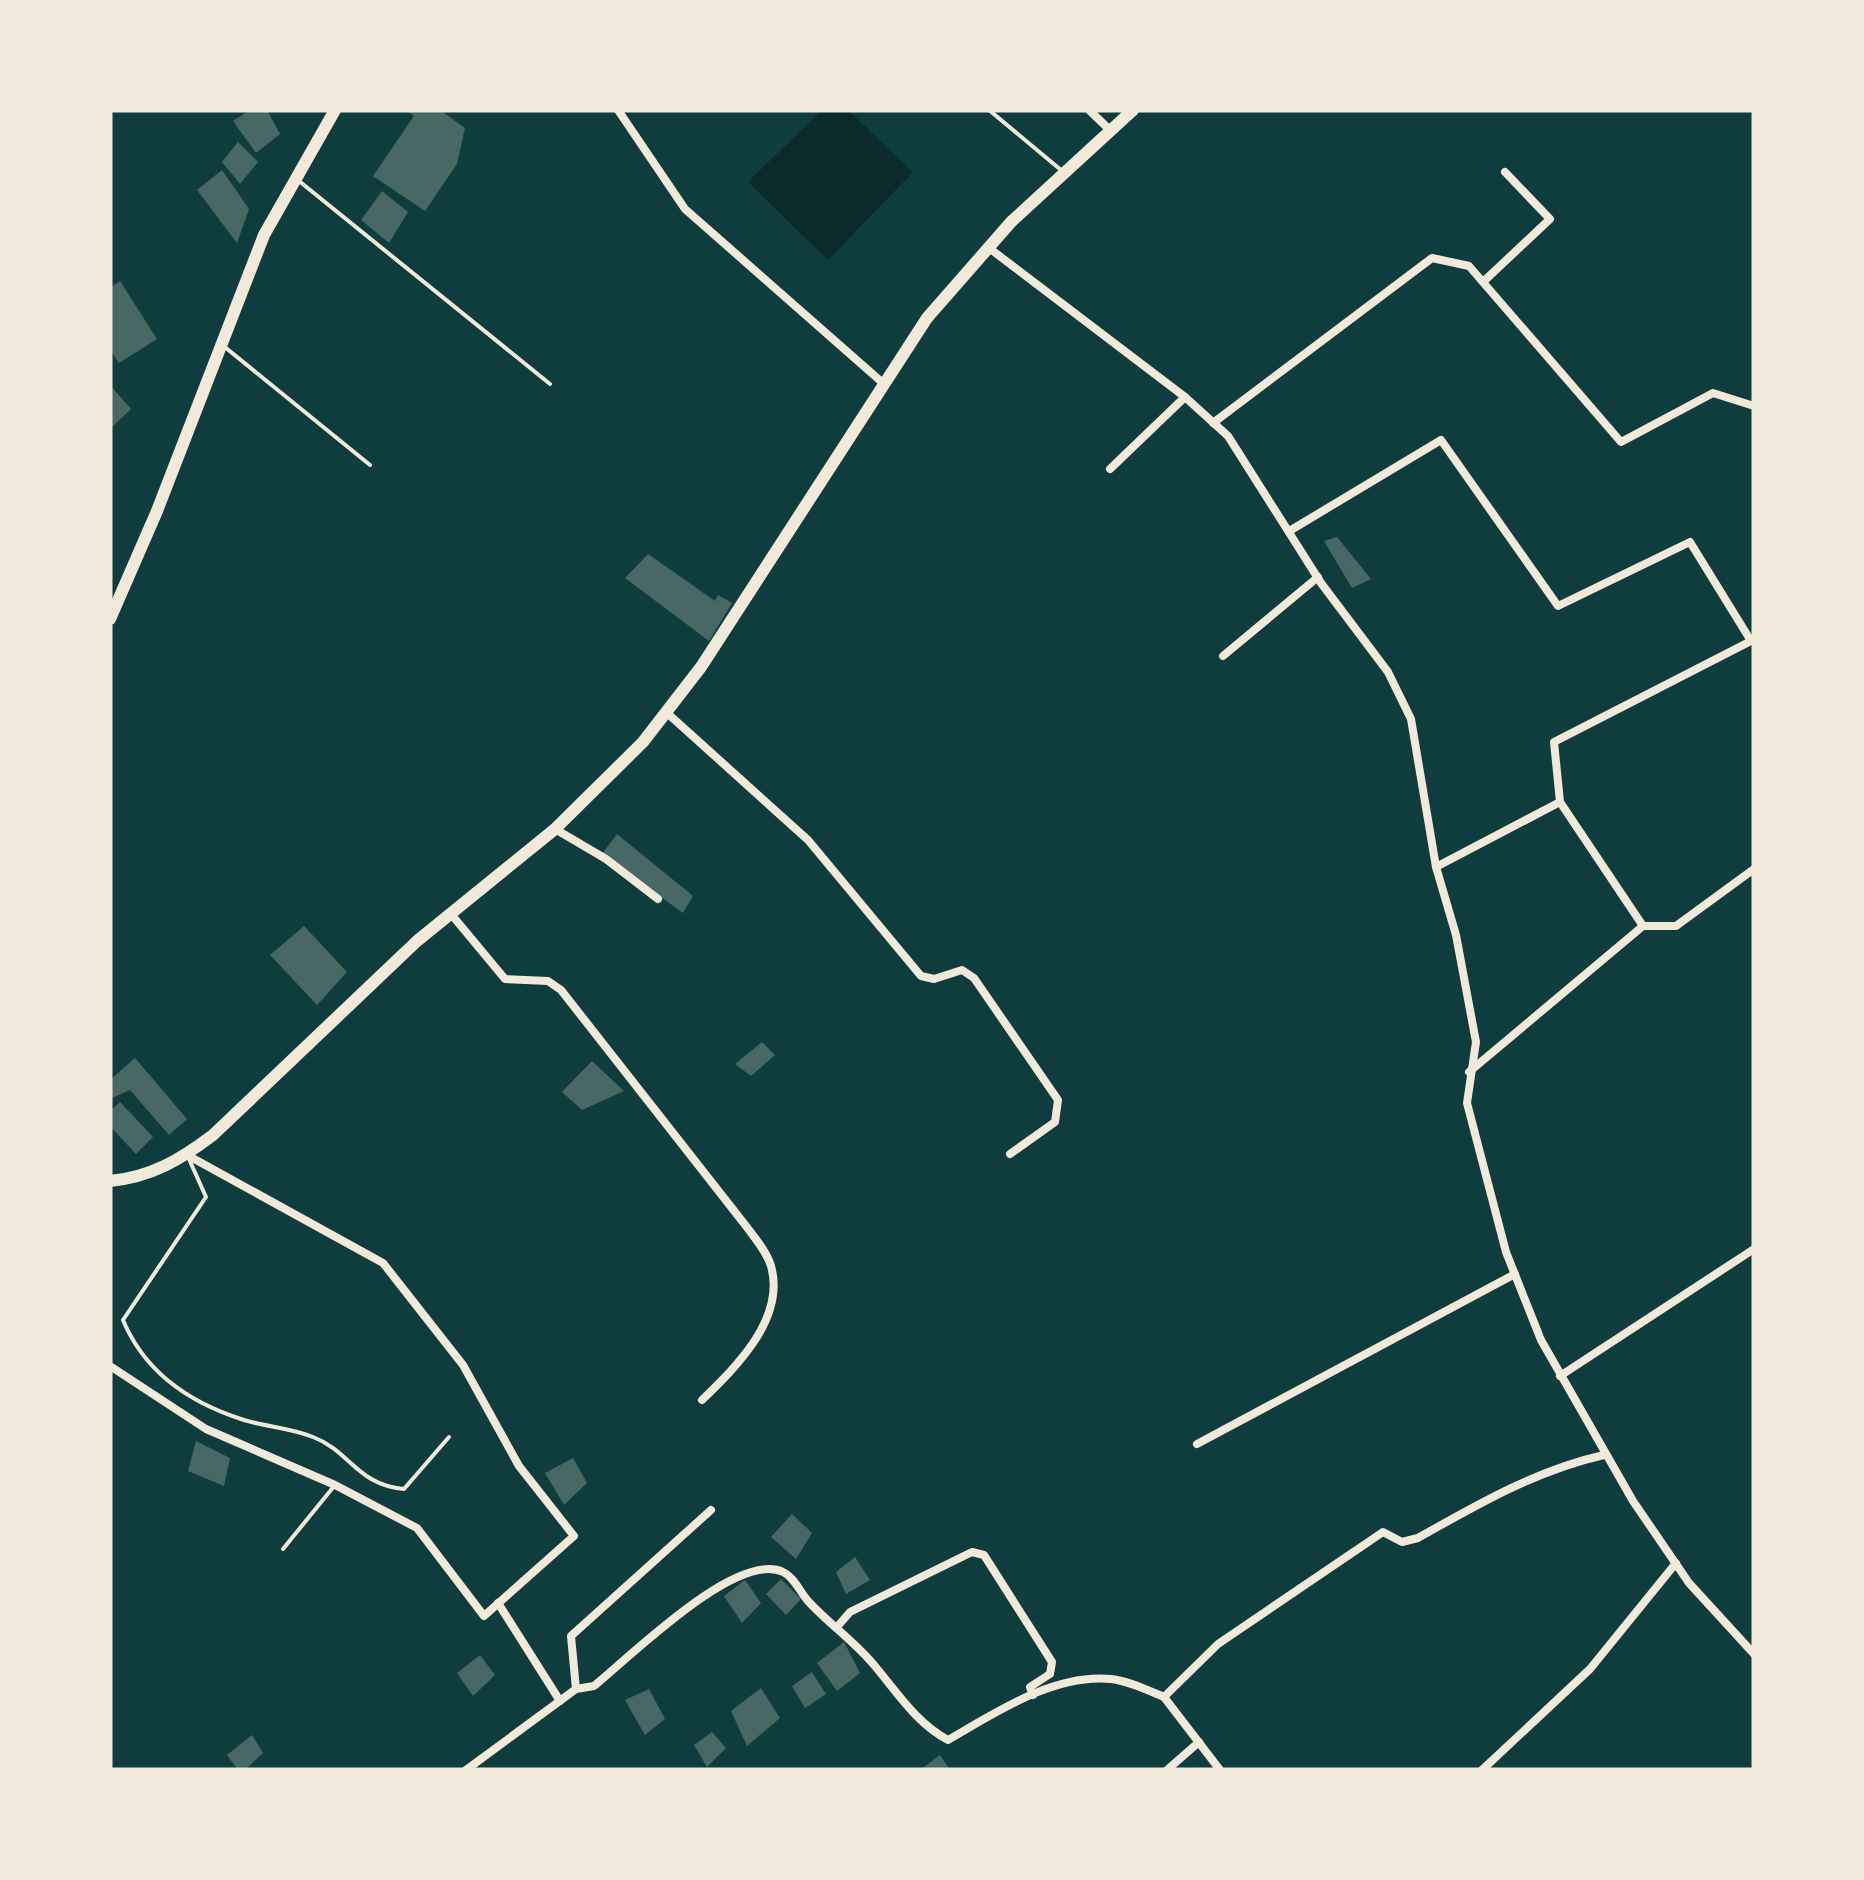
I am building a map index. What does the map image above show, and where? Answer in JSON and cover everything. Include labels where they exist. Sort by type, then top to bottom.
[{"type":"main road","points":[[110,619],[264,235],[335,110]]},
{"type":"main road","points":[[112,1178],[132,1179],[187,1155],[450,914],[555,829],[643,742],[701,668],[927,318],[989,248],[1133,110]]},
{"type":"street","points":[[618,110],[685,209],[884,384]]},
{"type":"street","points":[[1089,110],[1111,131]]},
{"type":"street","points":[[1483,282],[1550,220],[1505,172]]},
{"type":"street","points":[[989,248],[1214,423],[1248,461],[1318,577],[1388,672],[1410,720],[1436,867],[1456,936],[1476,1042],[1466,1103],[1514,1274],[1560,1376],[1604,1454],[1676,1563],[1754,1654]]},
{"type":"street","points":[[1214,423],[1432,258],[1469,266],[1621,442],[1713,393],[1754,406]]},
{"type":"street","points":[[1110,469],[1185,397]]},
{"type":"street","points":[[1292,530],[1441,440],[1558,606],[1690,542],[1753,640],[1554,742],[1560,802],[1643,926]]},
{"type":"street","points":[[1223,656],[1318,577]]},
{"type":"street","points":[[666,712],[808,840],[921,976],[934,979],[962,970],[974,978],[1058,1100],[1055,1122],[1010,1154]]},
{"type":"street","points":[[1436,867],[1560,802]]},
{"type":"street","points":[[555,829],[606,859],[658,898]]},
{"type":"street","points":[[1469,1072],[1643,926],[1676,926],[1754,868]]},
{"type":"street","points":[[450,914],[506,979],[548,981],[562,990],[763,1250],[772,1268],[768,1315],[739,1364],[702,1400]]},
{"type":"street","points":[[110,1366],[206,1429],[335,1485],[416,1528],[484,1616],[574,1536],[519,1466],[463,1366],[383,1263],[187,1155]]},
{"type":"street","points":[[1560,1376],[1754,1248]]},
{"type":"street","points":[[1198,1444],[1514,1274]]},
{"type":"street","points":[[1164,1697],[1218,1644],[1382,1532],[1402,1542],[1418,1538],[1512,1486],[1566,1463],[1604,1454]]},
{"type":"street","points":[[576,1689],[571,1636],[712,1510]]},
{"type":"street","points":[[837,1628],[850,1612],[902,1586],[972,1552],[984,1555],[1052,1662],[1050,1674],[1030,1688],[1033,1695]]},
{"type":"street","points":[[1482,1770],[1590,1669],[1676,1563]]},
{"type":"street","points":[[466,1770],[576,1689],[594,1686],[688,1609],[742,1574],[764,1566],[787,1574],[867,1656],[927,1729],[948,1740],[1033,1695],[1109,1678],[1164,1697],[1220,1770]]},
{"type":"street","points":[[498,1604],[560,1701]]},
{"type":"street","points":[[1167,1770],[1199,1742]]},
{"type":"lane","points":[[990,110],[1064,174]]},
{"type":"lane","points":[[296,178],[550,384]]},
{"type":"lane","points":[[222,345],[370,466]]},
{"type":"lane","points":[[187,1155],[206,1197],[124,1320],[137,1354],[176,1389],[241,1419],[315,1437],[380,1487],[404,1489],[449,1437]]},
{"type":"lane","points":[[283,1549],[335,1485]]},
{"type":"water","points":[[822,110],[848,110],[913,172],[828,260],[748,182]]},
{"type":"building","points":[[250,110],[267,110],[280,134],[256,153],[233,121]]},
{"type":"building","points":[[406,110],[440,110],[465,128],[457,164],[425,211],[373,176],[414,116]]},
{"type":"building","points":[[238,142],[258,162],[240,184],[222,162]]},
{"type":"building","points":[[222,170],[249,209],[237,243],[197,190]]},
{"type":"building","points":[[382,191],[408,212],[389,243],[361,220]]},
{"type":"building","points":[[120,281],[157,339],[119,363],[110,350],[110,288]]},
{"type":"building","points":[[110,385],[131,409],[110,429]]},
{"type":"building","points":[[1337,537],[1371,579],[1352,588],[1324,541]]},
{"type":"building","points":[[648,554],[715,601],[718,595],[732,603],[709,641],[625,578]]},
{"type":"building","points":[[617,834],[693,896],[683,913],[602,854]]},
{"type":"building","points":[[304,926],[347,972],[317,1005],[270,955]]},
{"type":"building","points":[[762,1042],[775,1055],[751,1076],[735,1064]]},
{"type":"building","points":[[135,1058],[187,1119],[169,1135],[130,1090],[110,1099],[110,1080]]},
{"type":"building","points":[[592,1061],[624,1091],[582,1110],[562,1092]]},
{"type":"building","points":[[120,1102],[153,1137],[136,1154],[110,1126],[110,1111]]},
{"type":"building","points":[[196,1441],[230,1458],[224,1486],[188,1471]]},
{"type":"building","points":[[573,1458],[587,1483],[564,1505],[545,1473]]},
{"type":"building","points":[[792,1514],[812,1533],[796,1559],[771,1537]]},
{"type":"building","points":[[855,1557],[870,1580],[846,1594],[836,1572]]},
{"type":"building","points":[[781,1579],[801,1599],[786,1615],[766,1594]]},
{"type":"building","points":[[745,1580],[761,1603],[742,1623],[724,1596]]},
{"type":"building","points":[[844,1642],[860,1673],[837,1691],[817,1663]]},
{"type":"building","points":[[480,1655],[495,1675],[473,1696],[457,1673]]},
{"type":"building","points":[[812,1672],[826,1694],[805,1708],[792,1686]]},
{"type":"building","points":[[761,1688],[780,1718],[747,1746],[731,1711]]},
{"type":"building","points":[[649,1689],[665,1719],[645,1735],[625,1700]]},
{"type":"building","points":[[712,1732],[726,1748],[707,1767],[694,1745]]},
{"type":"building","points":[[252,1735],[263,1753],[245,1770],[238,1770],[227,1755]]},
{"type":"building","points":[[940,1755],[950,1770],[920,1770]]}]
